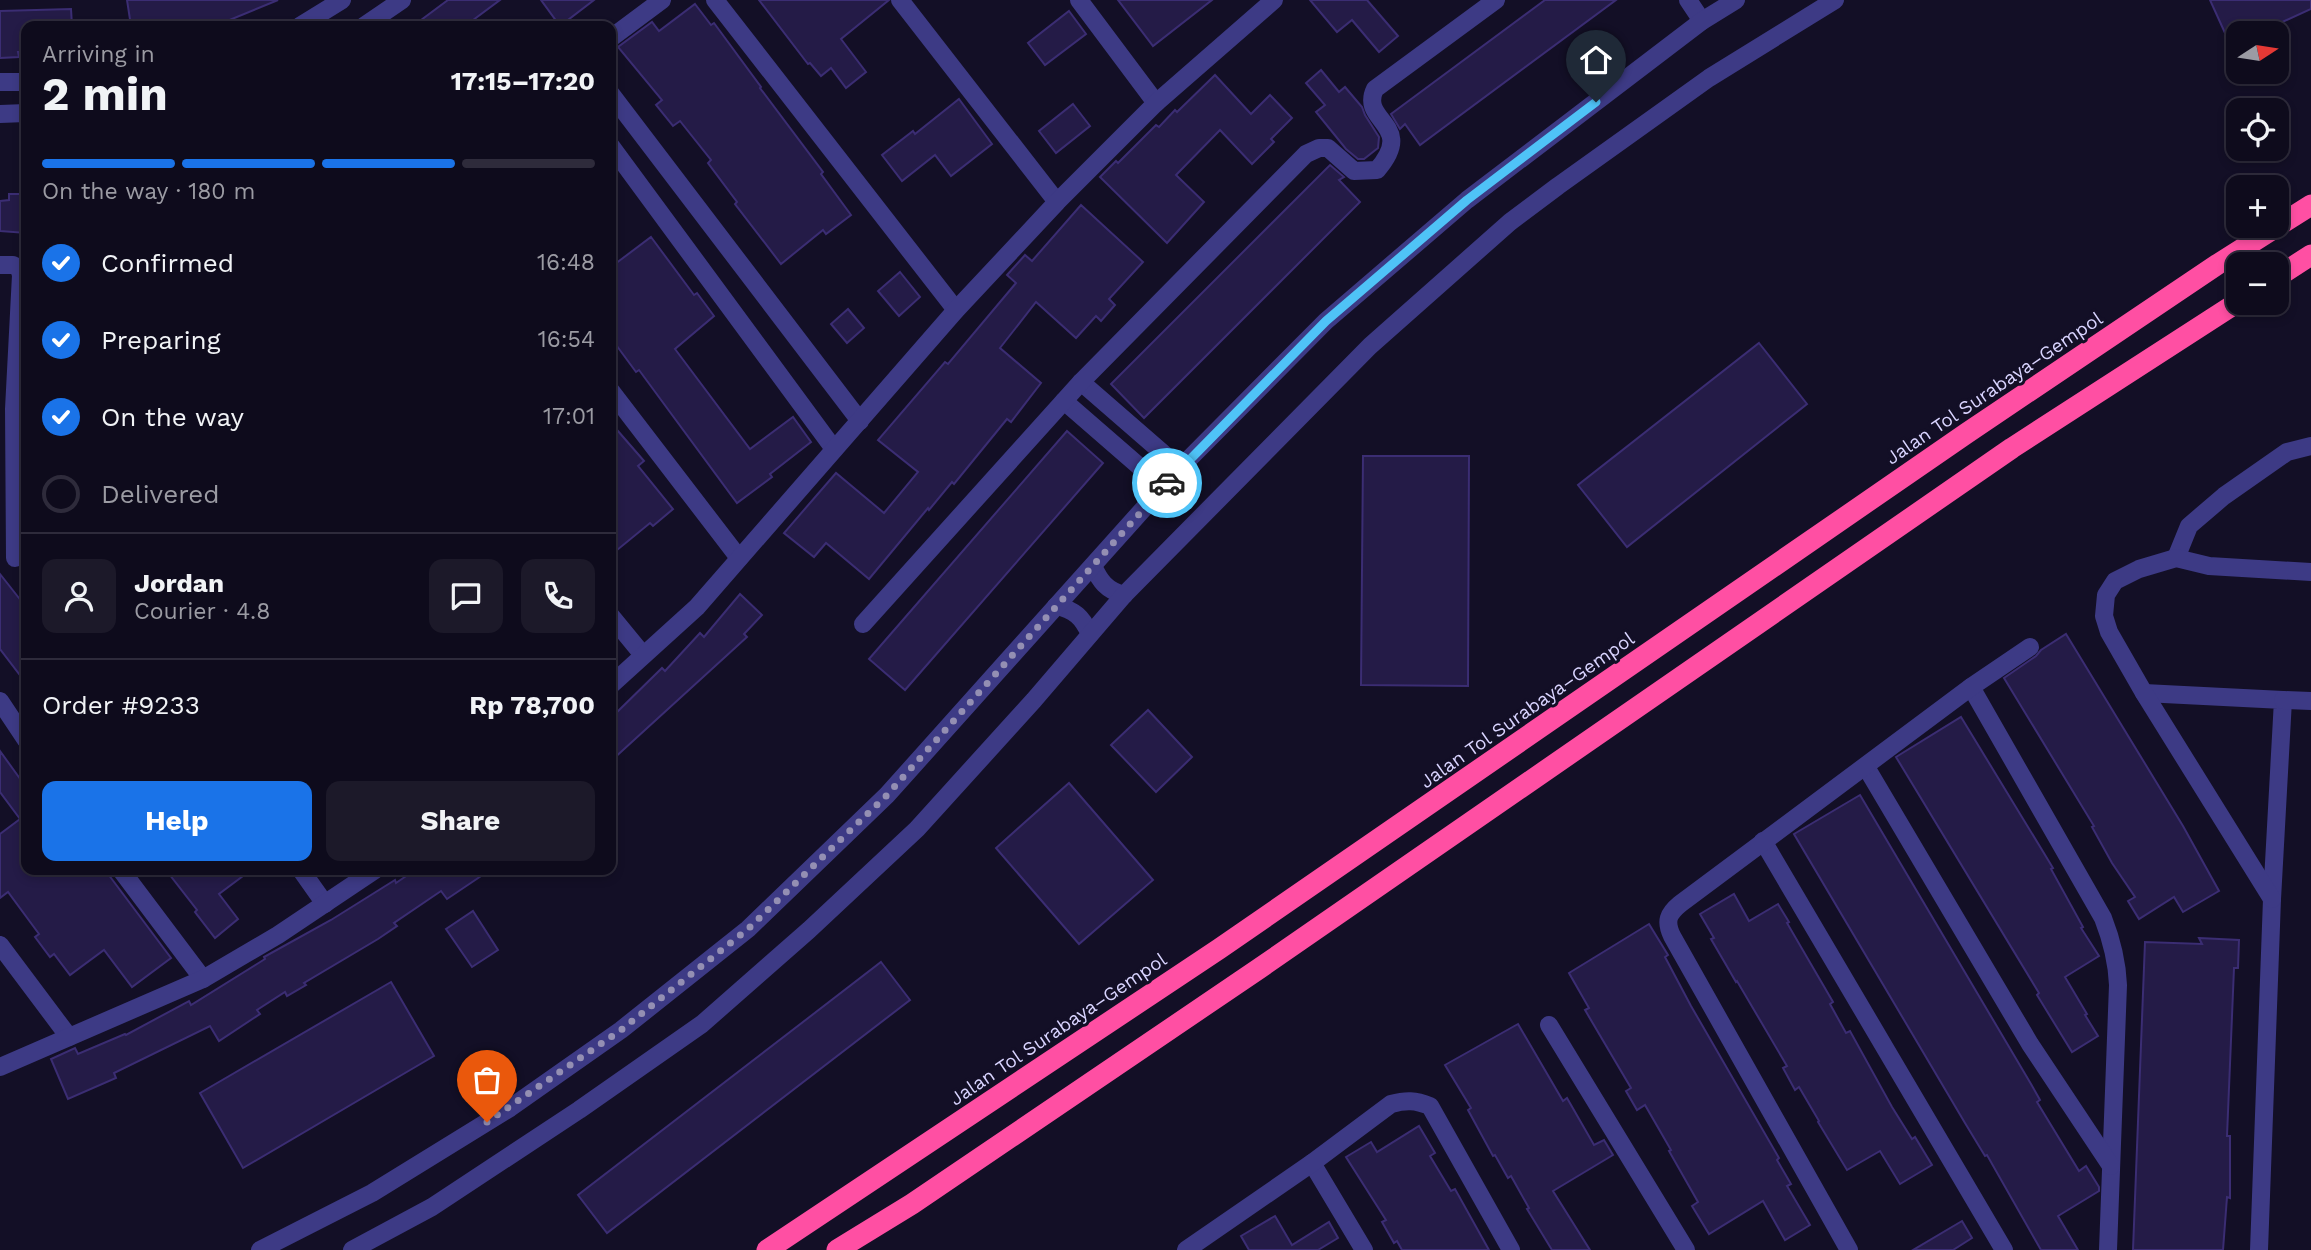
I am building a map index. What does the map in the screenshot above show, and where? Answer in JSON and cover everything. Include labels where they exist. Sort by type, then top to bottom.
[{"type":"highway","name":"Jalan Tol Surabaya–Gempol","points":[[767,1250],[1219,949],[1966,433],[2311,205]]},
{"type":"highway","points":[[2289,269],[2311,255]]},
{"type":"highway","points":[[837,1250],[912,1204],[1271,960],[2012,448],[2226,310]]},
{"type":"street","points":[[308,21],[342,0]]},
{"type":"street","points":[[371,21],[402,0]]},
{"type":"street","points":[[616,33],[662,0]]},
{"type":"street","points":[[715,0],[956,310]]},
{"type":"street","points":[[900,0],[1057,202]]},
{"type":"street","points":[[1079,0],[1156,103]]},
{"type":"street","points":[[863,624],[1081,382],[1306,154],[1320,148],[1328,148],[1354,171],[1377,170],[1390,155],[1392,141],[1390,133],[1371,104],[1375,89],[1496,0]]},
{"type":"street","points":[[1688,0],[1702,20]]},
{"type":"street","points":[[352,1250],[432,1207],[702,1024],[917,830],[1124,595],[1370,346],[1510,222],[1709,78],[1835,0]]},
{"type":"street","points":[[260,1250],[372,1193],[510,1108],[621,1030],[738,937],[887,795],[1180,468],[1326,321],[1467,200],[1729,2]]},
{"type":"street","points":[[616,680],[697,607],[956,310],[1057,202],[1156,103],[1265,3]]},
{"type":"street","points":[[0,82],[21,82]]},
{"type":"street","points":[[616,101],[860,421]]},
{"type":"street","points":[[0,114],[21,113]]},
{"type":"street","points":[[616,153],[834,449]]},
{"type":"street","points":[[0,265],[13,265],[19,268],[21,275],[20,409],[14,558]]},
{"type":"street","points":[[1081,382],[1180,468]]},
{"type":"street","points":[[616,398],[739,558]]},
{"type":"street","points":[[1064,401],[1163,487]]},
{"type":"street","points":[[2176,558],[2189,526],[2224,496],[2287,452],[2311,446]]},
{"type":"street","points":[[2272,899],[2109,632],[2104,616],[2106,595],[2115,581],[2139,569],[2176,558],[2209,566],[2311,572]]},
{"type":"street","points":[[1093,566],[1101,582],[1112,592],[1124,595]]},
{"type":"street","points":[[1056,606],[1072,609],[1083,619],[1090,634]]},
{"type":"street","points":[[616,622],[643,655]]},
{"type":"street","points":[[1849,1250],[1667,926],[1670,913],[1971,687],[2030,647]]},
{"type":"street","points":[[1971,687],[2103,918],[2112,940],[2117,961],[2118,985],[2108,1250]]},
{"type":"street","points":[[2144,692],[2311,701]]},
{"type":"street","points":[[2259,1250],[2272,899],[2283,699]]},
{"type":"street","points":[[0,701],[21,732]]},
{"type":"street","points":[[1866,767],[2030,1044],[2111,1166]]},
{"type":"street","points":[[1763,841],[2004,1250]]},
{"type":"street","points":[[125,875],[203,979]]},
{"type":"street","points":[[304,875],[325,904]]},
{"type":"street","points":[[0,1067],[203,979],[278,935],[368,875]]},
{"type":"street","points":[[0,945],[69,1037]]},
{"type":"street","points":[[1549,1025],[1686,1250]]},
{"type":"street","points":[[1186,1250],[1213,1243],[1312,1163],[1391,1104],[1416,1100],[1430,1106],[1511,1250]]},
{"type":"street","points":[[1312,1163],[1364,1250]]},
{"type":"building","points":[[127,0],[278,0],[227,21],[130,21]]},
{"type":"building","points":[[448,0],[500,0],[472,21],[420,21]]},
{"type":"building","points":[[541,0],[594,0],[567,21],[556,21]]},
{"type":"building","points":[[759,0],[889,0],[841,39],[866,72],[846,88],[831,68],[821,76],[808,64]]},
{"type":"building","points":[[1118,0],[1212,0],[1153,46]]},
{"type":"building","points":[[1310,0],[1367,0],[1398,36],[1379,52],[1352,20],[1337,32]]},
{"type":"building","points":[[1545,0],[1616,0],[1420,145],[1405,124],[1400,129],[1391,114]]},
{"type":"building","points":[[2210,0],[2311,0],[2311,9],[2284,21],[2226,21],[2225,33]]},
{"type":"building","points":[[695,4],[711,25],[714,23],[823,172],[821,174],[851,215],[826,234],[823,230],[781,264],[735,204],[737,202],[708,163],[711,160],[680,121],[673,126],[656,105],[662,100],[618,47],[652,22],[659,31]]},
{"type":"building","points":[[71,9],[72,21],[21,21],[19,57],[0,58],[0,11]]},
{"type":"building","points":[[1069,11],[1086,34],[1045,65],[1028,43]]},
{"type":"building","points":[[1321,70],[1339,92],[1345,87],[1362,107],[1379,137],[1378,148],[1364,159],[1358,159],[1346,149],[1316,112],[1325,105],[1306,83]]},
{"type":"building","points":[[1215,75],[1251,114],[1270,95],[1292,118],[1271,139],[1274,142],[1252,164],[1220,130],[1176,175],[1204,202],[1167,243],[1100,177],[1156,125],[1159,127],[1175,110],[1177,112]]},
{"type":"building","points":[[959,99],[992,144],[951,176],[935,155],[902,181],[882,155],[913,131],[915,134]]},
{"type":"building","points":[[1073,104],[1090,126],[1056,153],[1039,131]]},
{"type":"building","points":[[1330,165],[1344,177],[1339,180],[1360,202],[1144,418],[1111,384]]},
{"type":"building","points":[[9,194],[21,194],[21,233],[0,231],[0,201],[9,200]]},
{"type":"building","points":[[1081,205],[1143,262],[1109,299],[1115,305],[1101,321],[1096,316],[1076,338],[1036,302],[1000,348],[1041,383],[1011,422],[1007,419],[954,484],[952,482],[929,510],[928,508],[869,579],[826,543],[814,557],[784,533],[836,473],[884,513],[918,472],[878,440],[945,362],[948,364],[1016,283],[1007,275],[1025,255],[1032,261]]},
{"type":"building","points":[[651,237],[694,295],[697,293],[714,316],[675,349],[750,449],[793,417],[811,442],[770,474],[772,477],[737,503],[639,370],[636,372],[616,345],[616,263]]},
{"type":"building","points":[[900,272],[920,297],[899,316],[878,291]]},
{"type":"building","points":[[848,309],[864,328],[847,343],[831,324]]},
{"type":"building","points":[[1759,343],[1807,404],[1627,547],[1578,485]]},
{"type":"building","points":[[616,429],[644,461],[638,466],[673,509],[653,526],[650,523],[616,551]]},
{"type":"building","points":[[1067,431],[1103,463],[905,690],[869,659]]},
{"type":"building","points":[[1363,456],[1469,456],[1468,686],[1361,685]]},
{"type":"building","points":[[0,574],[21,601],[21,676],[0,649]]},
{"type":"building","points":[[740,594],[762,615],[744,634],[747,637],[616,756],[616,713],[662,668],[665,671],[700,633],[704,637]]},
{"type":"building","points":[[2066,634],[2183,826],[2219,891],[2183,912],[2174,897],[2139,919],[2128,901],[2135,897],[2112,863],[2092,827],[2094,826],[2004,678]]},
{"type":"building","points":[[1148,710],[1192,757],[1156,792],[1111,745]]},
{"type":"building","points":[[1961,717],[2053,868],[2051,869],[2083,927],[2081,928],[2099,956],[2065,977],[2098,1036],[2072,1052],[1896,757]]},
{"type":"building","points":[[0,751],[21,780],[21,875],[109,875],[171,958],[132,987],[104,950],[70,975],[54,954],[50,957],[35,937],[39,934],[8,892],[0,898],[0,834],[20,819],[0,792]]},
{"type":"building","points":[[1069,783],[1153,880],[1079,944],[996,848]]},
{"type":"building","points":[[1860,795],[2031,1084],[2040,1100],[2037,1102],[2079,1171],[2086,1166],[2099,1187],[2099,1191],[2058,1216],[2078,1250],[2041,1250],[1794,834]]},
{"type":"building","points":[[170,875],[244,875],[219,894],[238,919],[215,938],[195,912],[197,910]]},
{"type":"building","points":[[408,875],[483,875],[447,899],[441,891],[394,923],[397,926],[378,939],[287,996],[285,992],[257,1010],[260,1014],[219,1041],[210,1026],[114,1073],[116,1078],[68,1099],[51,1059],[75,1048],[78,1054],[126,1035],[189,1001],[191,1005],[265,959],[264,957],[395,880],[396,883]]},
{"type":"building","points":[[1734,894],[1749,921],[1778,904],[1833,1002],[1830,1004],[1846,1033],[1850,1031],[1892,1107],[1932,1165],[1900,1184],[1880,1151],[1847,1170],[1799,1087],[1795,1090],[1783,1068],[1787,1066],[1711,939],[1714,938],[1700,914]]},
{"type":"building","points":[[473,911],[498,950],[472,967],[446,929]]},
{"type":"building","points":[[1649,924],[1668,955],[1665,957],[1691,1006],[1779,1158],[1777,1160],[1791,1184],[1787,1186],[1810,1225],[1785,1240],[1763,1201],[1709,1234],[1692,1206],[1698,1202],[1669,1151],[1671,1150],[1645,1105],[1637,1110],[1626,1091],[1631,1088],[1585,1010],[1589,1008],[1569,973]]},
{"type":"building","points":[[2199,938],[2239,940],[2238,968],[2234,968],[2227,1136],[2230,1136],[2230,1198],[2227,1197],[2223,1250],[2133,1250],[2145,942],[2202,944]]},
{"type":"building","points":[[881,962],[910,1000],[607,1233],[578,1195]]},
{"type":"building","points":[[391,982],[434,1056],[243,1168],[200,1093]]},
{"type":"building","points":[[1518,1024],[1563,1101],[1567,1098],[1594,1145],[1604,1140],[1613,1155],[1553,1191],[1590,1250],[1552,1250],[1511,1176],[1508,1178],[1495,1155],[1493,1156],[1468,1110],[1471,1108],[1445,1065]]},
{"type":"building","points":[[1419,1126],[1435,1153],[1430,1156],[1451,1191],[1455,1189],[1489,1250],[1402,1250],[1397,1241],[1394,1243],[1382,1222],[1386,1220],[1346,1157],[1371,1142],[1377,1152]]},
{"type":"building","points":[[1275,1216],[1292,1245],[1329,1222],[1338,1238],[1318,1250],[1249,1250],[1241,1236]]},
{"type":"building","points":[[1962,1221],[1972,1238],[1953,1250],[1913,1250]]},
{"type":"way so far","points":[[487,1122],[621,1030],[748,929],[887,795],[1167,483]]},
{"type":"route","points":[[1167,483],[1326,321],[1467,200],[1596,102]]}]
